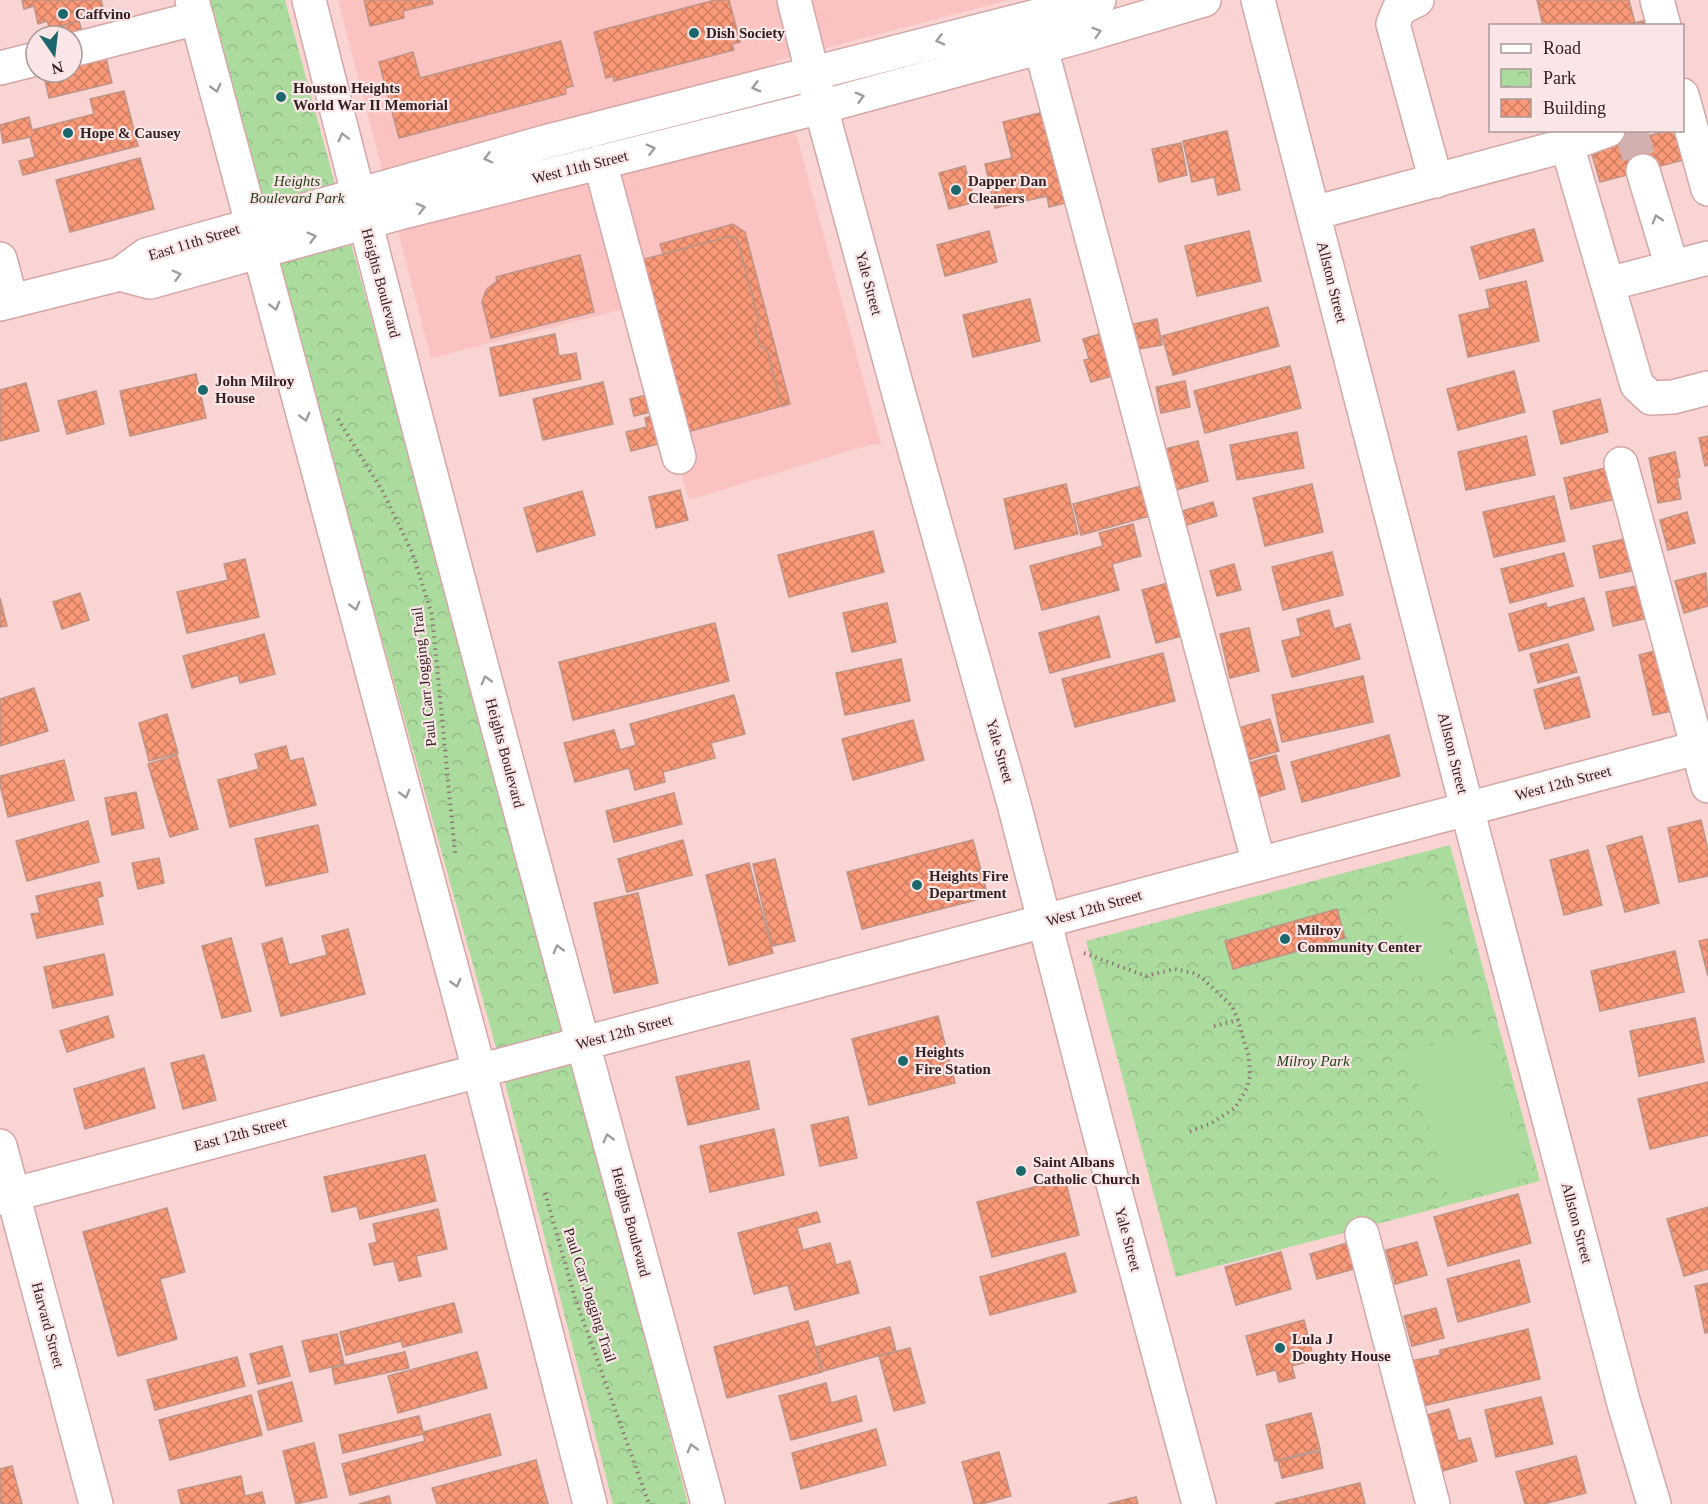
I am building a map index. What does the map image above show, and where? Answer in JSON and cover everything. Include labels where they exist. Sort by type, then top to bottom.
[{"type":"main road","name":"Heights Boulevard","points":[[309,0],[361,208],[582,1043],[708,1504]]},
{"type":"main road","name":"Yale Street","points":[[794,0],[821,107],[1046,922],[1101,1139],[1199,1504]]},
{"type":"main road","points":[[1204,0],[1034,22],[1258,864]]},
{"type":"main road","name":"Allston Street","points":[[1258,0],[1467,808],[1624,1404],[1654,1504]]},
{"type":"main road","points":[[1417,0],[1399,9],[1393,24],[1436,181]]},
{"type":"main road","points":[[1657,0],[1663,24]]},
{"type":"main road","name":"West 11th Street","points":[[361,208],[600,162],[821,107],[1085,2]]},
{"type":"main road","points":[[84,46],[194,9],[479,1070],[590,1504]]},
{"type":"main road","name":"West 11th Street","points":[[257,238],[361,208],[545,142],[813,72],[1034,22]]},
{"type":"main road","points":[[0,68],[24,62]]},
{"type":"main road","points":[[1684,98],[1708,189]]},
{"type":"main road","points":[[1314,213],[1567,145],[1603,132]]},
{"type":"main road","points":[[1567,145],[1637,385],[1650,398],[1673,397],[1708,388]]},
{"type":"main road","points":[[600,162],[679,457]]},
{"type":"main road","points":[[1643,171],[1672,267]]},
{"type":"main road","name":"East 11th Street","points":[[6,302],[120,274],[146,255],[257,238]]},
{"type":"main road","points":[[1608,284],[1708,258]]},
{"type":"main road","points":[[0,259],[6,302]]},
{"type":"main road","points":[[1622,464],[1703,746],[1708,786]]},
{"type":"main road","name":"West 12th Street","points":[[479,1070],[1046,922],[1703,746]]},
{"type":"main road","name":"East 12th Street","points":[[7,1197],[479,1070]]},
{"type":"main road","name":"Harvard Street","points":[[0,1146],[7,1197],[96,1504]]},
{"type":"main road","points":[[1362,1234],[1433,1504]]},
{"type":"path","name":"Paul Carr Jogging Trail","points":[[334,411],[383,492],[412,552],[432,615],[456,863]]},
{"type":"path","points":[[1083,952],[1146,976],[1175,969],[1193,973],[1202,977],[1232,1006],[1250,1067],[1247,1088],[1235,1108],[1216,1120],[1188,1132]]},
{"type":"path","points":[[1214,1026],[1238,1020]]},
{"type":"path","name":"Paul Carr Jogging Trail","points":[[544,1190],[575,1298],[649,1504]]},
{"type":"shaded area","points":[[338,0],[1009,0],[776,61],[881,444],[865,446],[689,500],[632,307],[431,358]]},
{"type":"green space","name":"Heights Boulevard Park","points":[[207,0],[285,0],[577,1077],[688,1504],[613,1504],[494,1040],[260,201]]},
{"type":"green space","name":"Milroy Park","points":[[1450,845],[1540,1181],[1176,1277],[1086,941]]},
{"type":"green space","points":[[1434,888],[1454,967],[1413,978],[1392,898]]},
{"type":"green space","points":[[1488,1030],[1528,1178],[1449,1198],[1409,1051]]},
{"type":"building","name":"Caffvino","points":[[22,0],[101,0],[104,11],[78,18],[79,21],[68,24],[48,24],[47,21],[38,24],[34,6],[24,9]]},
{"type":"building","points":[[364,0],[432,0],[433,4],[403,11],[404,18],[370,26]]},
{"type":"building","points":[[715,0],[729,0],[740,42],[732,44],[734,50],[614,81],[613,76],[606,78],[594,32]]},
{"type":"building","points":[[1537,0],[1629,0],[1635,23],[1646,20],[1647,24],[1543,24]]},
{"type":"building","points":[[561,41],[573,86],[565,88],[566,94],[399,138],[379,62],[413,52],[420,78]]},
{"type":"building","points":[[104,50],[112,83],[49,98],[46,84],[84,84],[84,55]]},
{"type":"building","name":"Hope & Causey","points":[[124,91],[138,146],[23,175],[19,161],[35,157],[30,137],[3,143],[0,125],[29,117],[32,130],[94,114],[90,99]]},
{"type":"building","points":[[1048,111],[1069,202],[1049,207],[1047,196],[995,208],[985,164],[1012,158],[1003,122]]},
{"type":"building","points":[[1227,131],[1240,190],[1218,195],[1214,177],[1192,182],[1183,141]]},
{"type":"building","points":[[1619,132],[1647,132],[1648,136],[1663,132],[1680,132],[1687,159],[1600,182],[1591,151],[1622,143]]},
{"type":"building","points":[[1181,143],[1187,175],[1159,182],[1152,149]]},
{"type":"building","points":[[140,158],[154,209],[70,232],[56,180]]},
{"type":"building","points":[[965,166],[975,202],[949,209],[939,173]]},
{"type":"building","points":[[733,224],[745,232],[790,404],[782,406],[767,350],[760,346],[755,328],[759,321],[737,239],[731,236],[663,254],[660,244]]},
{"type":"building","points":[[1534,229],[1543,261],[1480,279],[1471,247]]},
{"type":"building","points":[[989,231],[997,262],[945,276],[937,245]]},
{"type":"building","points":[[1249,231],[1261,281],[1197,296],[1185,246]]},
{"type":"building","points":[[731,236],[737,239],[759,321],[755,328],[760,346],[767,350],[782,406],[687,432],[641,260]]},
{"type":"building","points":[[580,255],[594,312],[491,338],[482,302],[486,290],[497,281],[496,277]]},
{"type":"building","points":[[1526,281],[1539,341],[1468,357],[1459,315],[1490,308],[1486,290]]},
{"type":"building","points":[[1030,299],[1040,341],[973,357],[963,315]]},
{"type":"building","points":[[1268,307],[1279,346],[1173,375],[1162,336]]},
{"type":"building","points":[[1157,319],[1162,345],[1134,350],[1129,325]]},
{"type":"building","points":[[1106,332],[1119,374],[1091,382],[1084,360],[1089,359],[1083,339]]},
{"type":"building","points":[[555,334],[559,356],[576,353],[581,379],[500,396],[490,348]]},
{"type":"building","points":[[1290,366],[1301,408],[1205,433],[1194,391]]},
{"type":"building","points":[[1514,371],[1525,412],[1458,430],[1447,389]]},
{"type":"building","points":[[196,374],[206,418],[130,436],[120,391]]},
{"type":"building","points":[[1185,381],[1190,407],[1161,413],[1156,387]]},
{"type":"building","points":[[603,382],[613,424],[543,440],[533,399]]},
{"type":"building","points":[[26,383],[39,431],[0,441],[0,390]]},
{"type":"building","points":[[96,391],[104,424],[67,434],[58,401]]},
{"type":"building","points":[[656,393],[659,410],[634,416],[630,399]]},
{"type":"building","points":[[1600,399],[1608,432],[1561,444],[1553,411]]},
{"type":"building","points":[[658,414],[666,442],[631,451],[626,432],[647,427],[645,418]]},
{"type":"building","points":[[1297,432],[1304,468],[1237,480],[1230,445]]},
{"type":"building","points":[[1526,436],[1535,475],[1466,490],[1458,452]]},
{"type":"building","points":[[1708,436],[1708,465],[1705,466],[1699,438]]},
{"type":"building","points":[[1198,441],[1208,481],[1176,490],[1165,449]]},
{"type":"building","points":[[1675,452],[1681,499],[1658,503],[1649,458]]},
{"type":"building","points":[[1618,465],[1625,497],[1571,509],[1564,478]]},
{"type":"building","points":[[1066,484],[1078,534],[1015,549],[1004,499]]},
{"type":"building","points":[[1149,484],[1157,514],[1081,535],[1073,504]]},
{"type":"building","points":[[1312,484],[1323,532],[1265,546],[1253,498]]},
{"type":"building","points":[[680,490],[688,520],[656,528],[649,497]]},
{"type":"building","points":[[582,491],[595,535],[537,552],[524,508]]},
{"type":"building","points":[[1554,496],[1565,541],[1494,557],[1483,512]]},
{"type":"building","points":[[1213,502],[1217,516],[1183,526],[1179,512]]},
{"type":"building","points":[[1687,512],[1695,543],[1668,550],[1660,520]]},
{"type":"building","points":[[1133,524],[1141,556],[1112,564],[1119,590],[1042,610],[1030,566],[1103,546],[1099,533]]},
{"type":"building","points":[[873,531],[884,572],[789,597],[778,555]]},
{"type":"building","points":[[1625,539],[1631,571],[1600,578],[1593,546]]},
{"type":"building","points":[[1332,552],[1343,595],[1283,610],[1272,567]]},
{"type":"building","points":[[1564,553],[1573,586],[1510,603],[1501,569]]},
{"type":"building","points":[[245,559],[259,617],[187,633],[177,592],[228,580],[224,564]]},
{"type":"building","points":[[1234,564],[1241,590],[1217,596],[1210,571]]},
{"type":"building","points":[[1706,573],[1708,606],[1684,613],[1675,581]]},
{"type":"building","points":[[1168,583],[1182,636],[1156,643],[1142,590]]},
{"type":"building","points":[[1637,586],[1644,619],[1613,626],[1606,592]]},
{"type":"building","points":[[80,593],[89,620],[62,629],[53,602]]},
{"type":"building","points":[[0,598],[7,626],[0,627]]},
{"type":"building","points":[[1584,598],[1594,630],[1519,651],[1509,614],[1546,603],[1547,608]]},
{"type":"building","points":[[887,603],[896,642],[852,652],[843,613]]},
{"type":"building","points":[[1329,610],[1334,629],[1350,624],[1360,659],[1292,677],[1282,641],[1301,636],[1297,619]]},
{"type":"building","points":[[1099,616],[1110,657],[1050,673],[1039,633]]},
{"type":"building","points":[[715,623],[729,681],[573,720],[559,662]]},
{"type":"building","points":[[1249,628],[1259,671],[1230,678],[1220,634]]},
{"type":"building","points":[[264,634],[275,674],[240,683],[238,675],[192,688],[183,656]]},
{"type":"building","points":[[1568,644],[1577,672],[1538,683],[1530,654]]},
{"type":"building","points":[[1663,649],[1677,710],[1653,715],[1639,655]]},
{"type":"building","points":[[1163,653],[1175,701],[1075,727],[1062,679]]},
{"type":"building","points":[[901,659],[910,701],[845,715],[836,673]]},
{"type":"building","points":[[1363,676],[1373,722],[1282,742],[1272,695]]},
{"type":"building","points":[[1579,677],[1590,717],[1545,729],[1534,690]]},
{"type":"building","points":[[34,688],[48,731],[0,746],[0,699]]},
{"type":"building","points":[[734,695],[745,734],[711,743],[715,758],[663,772],[665,782],[635,790],[629,768],[575,782],[564,743],[614,730],[620,750],[636,745],[630,724]]},
{"type":"building","points":[[167,714],[178,753],[149,761],[139,723]]},
{"type":"building","points":[[1270,719],[1279,751],[1248,760],[1238,728]]},
{"type":"building","points":[[913,720],[924,760],[853,780],[842,739]]},
{"type":"building","points":[[1389,735],[1400,776],[1302,802],[1291,762]]},
{"type":"building","points":[[286,746],[290,761],[303,758],[316,805],[230,827],[218,780],[259,769],[255,754]]},
{"type":"building","points":[[177,755],[198,829],[170,837],[148,764]]},
{"type":"building","points":[[1276,755],[1285,789],[1258,797],[1248,763]]},
{"type":"building","points":[[64,760],[74,800],[8,817],[0,776]]},
{"type":"building","points":[[136,792],[144,828],[112,835],[105,798]]},
{"type":"building","points":[[674,793],[682,824],[614,842],[606,811]]},
{"type":"building","points":[[1701,820],[1708,850],[1708,876],[1679,882],[1668,828]]},
{"type":"building","points":[[88,821],[99,862],[27,881],[16,841]]},
{"type":"building","points":[[318,825],[328,872],[266,886],[255,839]]},
{"type":"building","points":[[1642,836],[1659,903],[1625,912],[1607,846]]},
{"type":"building","points":[[683,840],[692,875],[627,892],[618,859]]},
{"type":"building","name":"Heights Fire Department","points":[[973,840],[988,897],[862,929],[847,872]]},
{"type":"building","points":[[1588,850],[1602,905],[1564,915],[1550,860]]},
{"type":"building","points":[[159,858],[164,883],[138,889],[132,863]]},
{"type":"building","points":[[775,859],[795,941],[772,946],[753,864]]},
{"type":"building","points":[[749,863],[773,953],[729,965],[706,875]]},
{"type":"building","points":[[100,882],[103,896],[97,898],[103,924],[37,938],[31,914],[40,913],[36,896]]},
{"type":"building","points":[[638,893],[658,983],[614,993],[594,903]]},
{"type":"building","name":"Milroy Community Center","points":[[1337,909],[1345,938],[1233,969],[1225,941]]},
{"type":"building","points":[[348,929],[365,994],[281,1016],[262,944],[282,938],[289,965],[327,955],[322,936]]},
{"type":"building","points":[[231,938],[251,1011],[222,1018],[202,946]]},
{"type":"building","points":[[1708,939],[1708,976],[1699,941]]},
{"type":"building","points":[[1675,951],[1684,992],[1600,1011],[1591,971]]},
{"type":"building","points":[[104,954],[113,995],[53,1008],[44,967]]},
{"type":"building","points":[[108,1016],[114,1037],[67,1052],[60,1031]]},
{"type":"building","name":"Heights Fire Station","points":[[938,1016],[955,1083],[869,1105],[852,1039]]},
{"type":"building","points":[[1695,1018],[1704,1062],[1639,1076],[1630,1031]]},
{"type":"building","points":[[204,1055],[216,1100],[183,1109],[171,1063]]},
{"type":"building","points":[[749,1061],[759,1109],[688,1125],[676,1077]]},
{"type":"building","points":[[144,1068],[155,1108],[85,1129],[74,1089]]},
{"type":"building","points":[[1708,1082],[1708,1135],[1650,1149],[1638,1099]]},
{"type":"building","points":[[848,1117],[857,1158],[820,1166],[811,1125]]},
{"type":"building","points":[[774,1129],[784,1175],[710,1192],[700,1146]]},
{"type":"building","points":[[425,1155],[436,1201],[360,1219],[357,1206],[332,1212],[324,1177]]},
{"type":"building","points":[[1065,1179],[1079,1235],[992,1257],[977,1202]]},
{"type":"building","points":[[1518,1194],[1531,1243],[1448,1266],[1434,1217]]},
{"type":"building","points":[[1708,1207],[1708,1269],[1684,1276],[1667,1219]]},
{"type":"building","points":[[167,1208],[185,1272],[160,1279],[177,1339],[118,1356],[83,1232]]},
{"type":"building","points":[[438,1209],[447,1249],[416,1256],[421,1276],[399,1281],[394,1261],[374,1265],[369,1244],[377,1242],[373,1224]]},
{"type":"building","points":[[817,1212],[820,1222],[797,1228],[803,1250],[830,1243],[836,1265],[850,1261],[859,1293],[795,1310],[788,1285],[754,1294],[738,1233]]},
{"type":"building","points":[[1354,1241],[1362,1267],[1317,1279],[1310,1254]]},
{"type":"building","points":[[1417,1242],[1427,1275],[1395,1284],[1386,1250]]},
{"type":"building","points":[[1281,1252],[1291,1289],[1236,1305],[1225,1267]]},
{"type":"building","points":[[1065,1253],[1076,1292],[990,1315],[980,1277]]},
{"type":"building","points":[[1519,1260],[1530,1302],[1458,1322],[1447,1279]]},
{"type":"building","points":[[1708,1283],[1708,1332],[1705,1333],[1695,1286]]},
{"type":"building","points":[[454,1303],[462,1332],[403,1347],[401,1341],[346,1355],[340,1332]]},
{"type":"building","points":[[1436,1308],[1444,1338],[1412,1346],[1404,1316]]},
{"type":"building","name":"Lula J Doughty House","points":[[1304,1320],[1314,1360],[1292,1366],[1295,1378],[1279,1382],[1276,1370],[1257,1375],[1246,1336]]},
{"type":"building","points":[[808,1321],[822,1372],[727,1398],[714,1347]]},
{"type":"building","points":[[890,1327],[896,1351],[823,1371],[816,1347]]},
{"type":"building","points":[[1528,1329],[1540,1379],[1422,1406],[1411,1361],[1440,1355],[1440,1350]]},
{"type":"building","points":[[337,1334],[344,1364],[310,1372],[302,1341]]},
{"type":"building","points":[[282,1346],[290,1376],[258,1384],[250,1354]]},
{"type":"building","points":[[910,1348],[925,1403],[894,1411],[879,1356]]},
{"type":"building","points":[[405,1352],[409,1368],[335,1384],[332,1368]]},
{"type":"building","points":[[477,1352],[487,1388],[398,1413],[388,1376]]},
{"type":"building","points":[[237,1357],[245,1386],[155,1410],[147,1380]]},
{"type":"building","points":[[292,1382],[302,1421],[268,1430],[258,1391]]},
{"type":"building","points":[[826,1383],[831,1403],[856,1396],[862,1421],[791,1440],[779,1396]]},
{"type":"building","points":[[251,1395],[262,1435],[170,1460],[159,1420]]},
{"type":"building","points":[[1541,1397],[1553,1444],[1496,1457],[1485,1410]]},
{"type":"building","points":[[1449,1409],[1458,1441],[1470,1438],[1477,1461],[1436,1473],[1420,1417]]},
{"type":"building","points":[[1311,1413],[1320,1449],[1275,1461],[1266,1425]]},
{"type":"building","points":[[490,1414],[501,1455],[350,1495],[342,1464],[425,1441],[423,1434],[343,1453],[339,1435],[419,1416],[423,1432]]},
{"type":"building","points":[[876,1429],[886,1465],[801,1489],[792,1453]]},
{"type":"building","points":[[314,1443],[327,1497],[296,1504],[283,1451]]},
{"type":"building","points":[[1320,1451],[1323,1468],[1282,1478],[1278,1461]]},
{"type":"building","points":[[999,1452],[1011,1496],[974,1504],[962,1462]]},
{"type":"building","points":[[1576,1456],[1586,1493],[1544,1504],[1525,1504],[1516,1472]]},
{"type":"building","points":[[536,1460],[548,1504],[437,1504],[432,1488]]},
{"type":"building","points":[[12,1466],[22,1504],[0,1504],[0,1469]]},
{"type":"building","points":[[241,1476],[245,1496],[262,1492],[265,1504],[181,1504],[178,1490]]},
{"type":"building","points":[[1360,1483],[1365,1504],[1276,1504],[1276,1503]]},
{"type":"building","points":[[389,1496],[391,1504],[359,1504]]},
{"type":"building","points":[[1136,1497],[1138,1504],[1108,1504]]},
{"type":"tunnel","points":[[1631,132],[1643,171]]},
{"type":"place","name":"Caffvino","points":[[63,14]]},
{"type":"place","name":"Dish Society","points":[[694,33]]},
{"type":"place","name":"Houston Heights World War II Memorial","points":[[281,97]]},
{"type":"place","name":"Hope & Causey","points":[[68,133]]},
{"type":"place","name":"Dapper Dan Cleaners","points":[[956,190]]},
{"type":"place","name":"John Milroy House","points":[[203,390]]},
{"type":"place","name":"Heights Fire Department","points":[[917,885]]},
{"type":"place","name":"Milroy Community Center","points":[[1285,939]]},
{"type":"place","name":"Heights Fire Station","points":[[903,1061]]},
{"type":"place","name":"Saint Albans Catholic Church","points":[[1021,1171]]},
{"type":"place","name":"Lula J Doughty House","points":[[1280,1348]]}]
